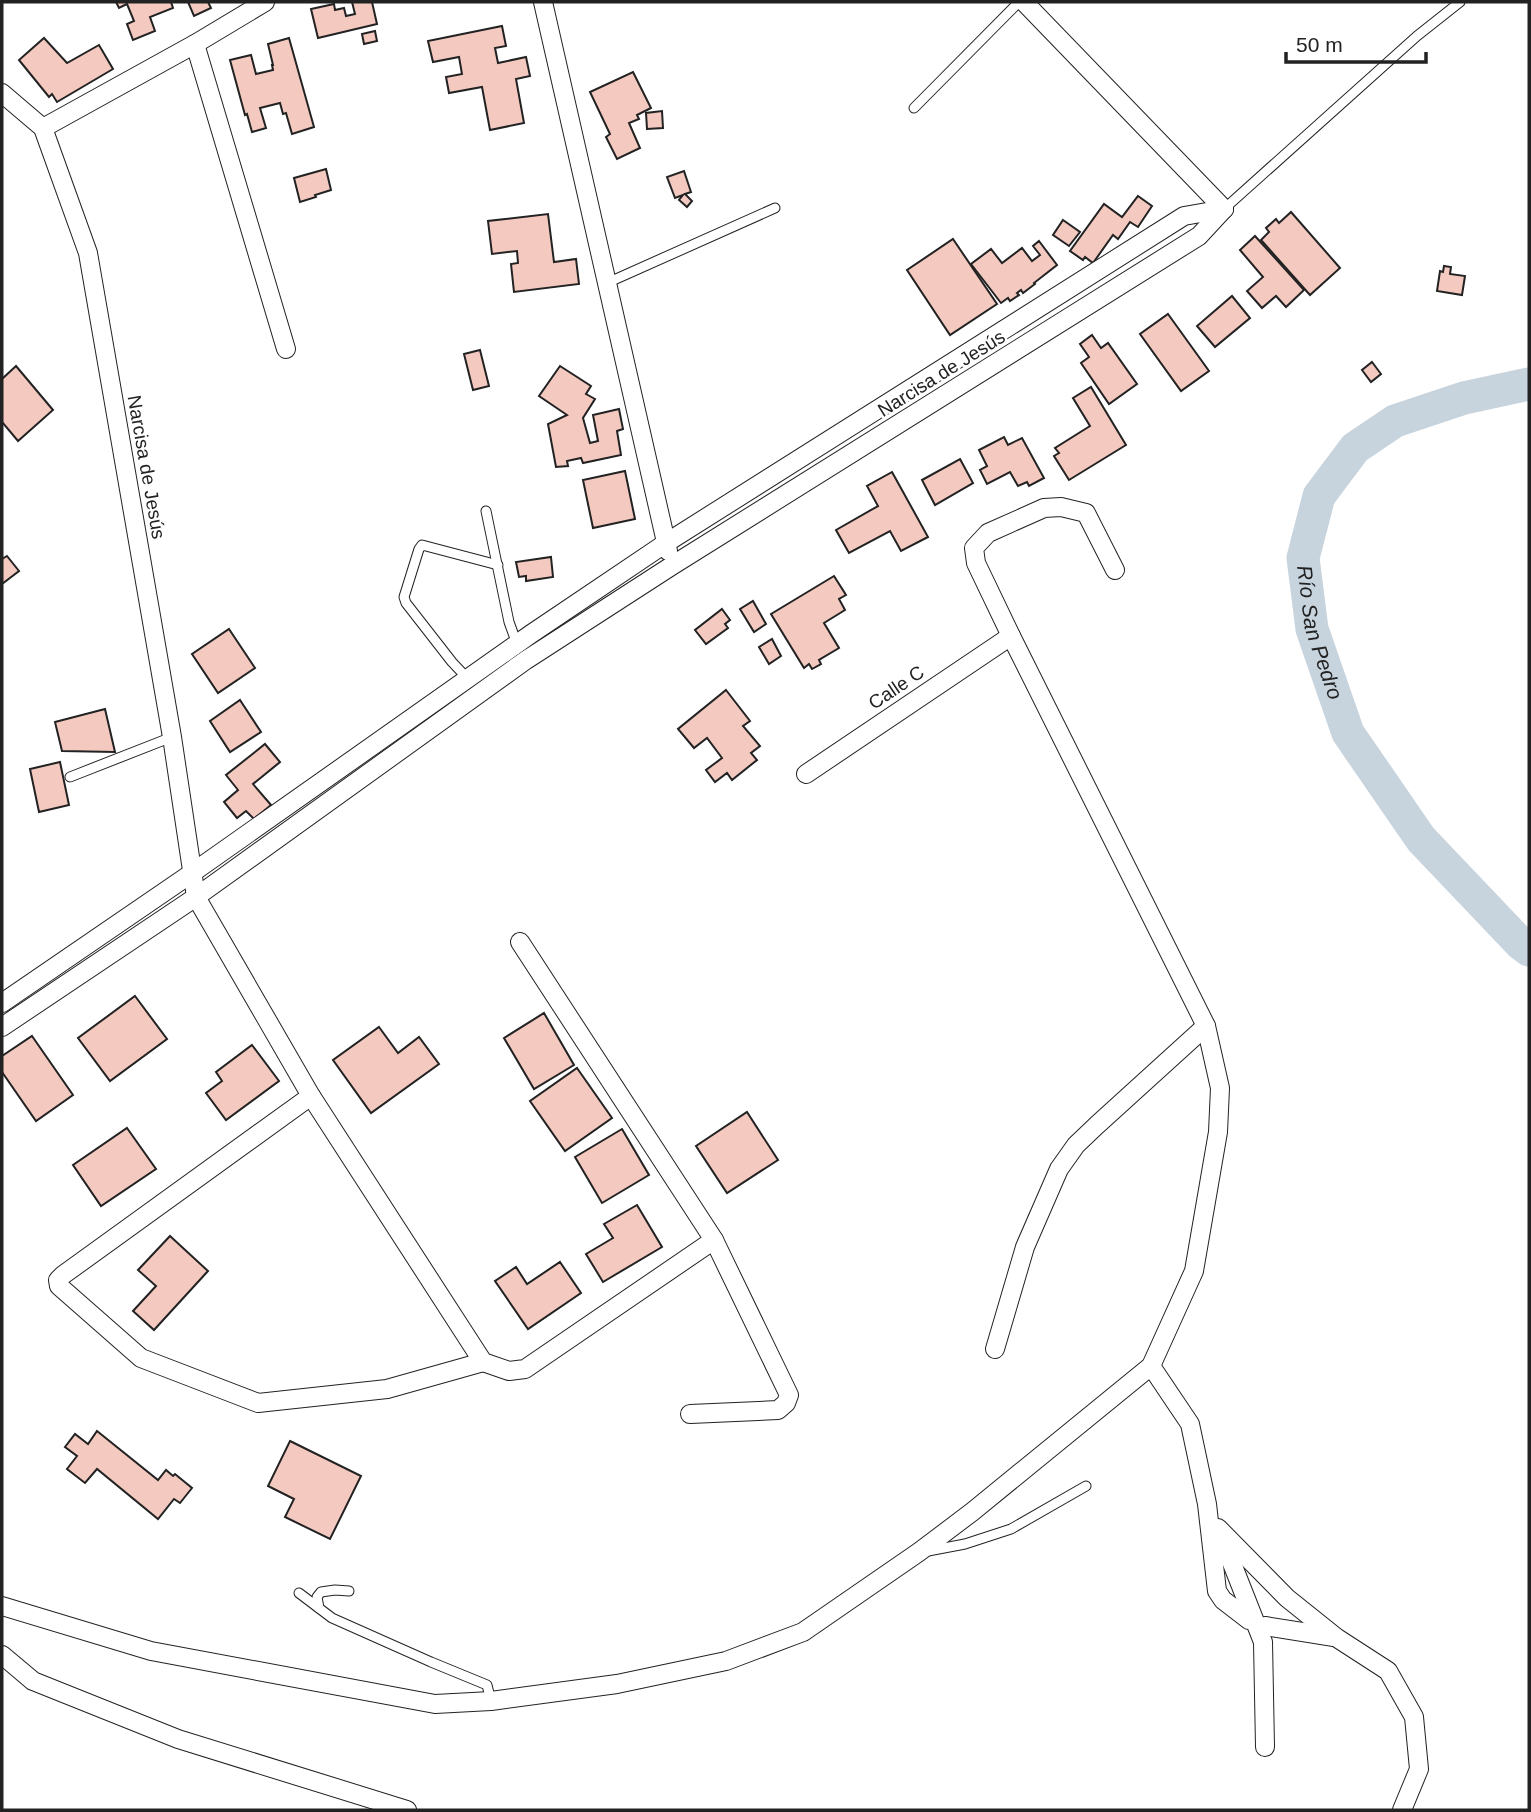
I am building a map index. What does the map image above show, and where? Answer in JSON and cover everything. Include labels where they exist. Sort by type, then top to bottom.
[{"type":"street","points":[[543,2],[673,565]]},
{"type":"street","points":[[1021,2],[1224,209]]},
{"type":"street","points":[[43,128],[195,44],[262,3]]},
{"type":"street","points":[[195,44],[286,349]]},
{"type":"street","name":"Narcisa de Jesús","points":[[2,93],[43,128],[88,253],[172,737],[196,897],[526,660],[1199,236],[1224,209]]},
{"type":"street","name":"Narcisa de Jesús","points":[[192,873],[517,644],[666,543],[1184,216],[1224,209]]},
{"type":"street","points":[[2,1606],[151,1651],[435,1704],[491,1701],[617,1684],[726,1661],[803,1632],[972,1512],[1151,1367],[1194,1271],[1218,1132],[1220,1088],[1206,1026],[1011,636],[976,563],[974,548],[988,533],[1044,508],[1061,506],[1086,513],[1115,570]]},
{"type":"street","name":"Calle C","points":[[806,774],[1011,636]]},
{"type":"street","points":[[517,644],[526,660]]},
{"type":"street","points":[[2,1003],[192,873]]},
{"type":"street","points":[[2,1027],[196,897],[312,1096],[483,1362]]},
{"type":"street","points":[[520,942],[714,1240],[789,1395],[786,1403],[778,1410],[690,1414]]},
{"type":"street","points":[[995,1349],[1025,1247],[1059,1168],[1076,1145],[1206,1026]]},
{"type":"street","points":[[312,1096],[63,1275],[58,1280],[59,1286],[141,1358],[258,1403],[387,1388],[483,1362],[509,1371],[525,1369],[714,1240]]},
{"type":"street","points":[[1151,1367],[1190,1424],[1207,1504],[1217,1591],[1223,1600],[1257,1623],[1337,1638]]},
{"type":"street","points":[[1207,1504],[1263,1642],[1265,1747]]},
{"type":"street","points":[[1218,1528],[1287,1598],[1337,1638],[1388,1671],[1414,1717],[1419,1769],[1402,1810]]},
{"type":"street","points":[[2,1655],[33,1681],[178,1739],[407,1810]]},
{"type":"lane","points":[[915,108],[1021,2]]},
{"type":"lane","points":[[1224,209],[1417,36],[1460,2]]},
{"type":"lane","points":[[607,283],[775,208]]},
{"type":"lane","points":[[485,511],[509,622],[517,644]]},
{"type":"lane","points":[[468,679],[452,662],[404,597],[422,545],[498,565]]},
{"type":"lane","points":[[70,777],[172,737]]},
{"type":"lane","points":[[919,1552],[965,1544],[1011,1528],[1086,1486]]},
{"type":"lane","points":[[319,1608],[317,1597],[321,1592],[349,1591]]},
{"type":"lane","points":[[299,1593],[332,1618],[487,1685],[491,1701]]},
{"type":"building","points":[[116,2],[171,2],[173,8],[150,17],[155,31],[133,40],[127,24],[134,21],[127,4],[119,8]]},
{"type":"building","points":[[188,2],[208,2],[211,8],[194,16]]},
{"type":"building","points":[[352,2],[372,2],[377,24],[318,38],[311,9],[334,4],[335,10],[344,8],[346,16],[355,14]]},
{"type":"building","points":[[502,26],[506,46],[495,48],[498,63],[526,57],[530,76],[516,79],[524,123],[490,130],[482,87],[449,93],[446,77],[462,74],[459,57],[433,62],[428,41]]},
{"type":"building","points":[[375,31],[377,41],[364,44],[362,34]]},
{"type":"building","points":[[44,38],[67,63],[99,45],[113,69],[57,102],[52,94],[49,97],[19,60]]},
{"type":"building","points":[[289,38],[314,127],[292,134],[280,103],[260,108],[266,128],[252,132],[230,60],[251,55],[256,74],[273,70],[268,44]]},
{"type":"building","points":[[633,72],[651,108],[637,115],[639,119],[629,123],[640,148],[617,159],[606,137],[610,134],[590,92]]},
{"type":"building","points":[[662,111],[663,128],[647,129],[646,113]]},
{"type":"building","points":[[326,169],[331,190],[300,202],[294,178]]},
{"type":"building","points":[[684,171],[691,192],[685,194],[692,201],[687,207],[679,200],[683,195],[675,198],[667,177]]},
{"type":"building","points":[[1138,196],[1152,206],[1138,227],[1130,222],[1118,239],[1113,235],[1093,263],[1070,251],[1104,204],[1122,217]]},
{"type":"building","points":[[1291,212],[1340,268],[1310,295],[1261,240],[1269,232],[1266,228],[1276,219],[1279,223]]},
{"type":"building","points":[[548,214],[554,262],[576,259],[579,284],[514,292],[511,264],[518,263],[517,251],[492,254],[488,221]]},
{"type":"building","points":[[1063,220],[1080,232],[1069,246],[1053,235]]},
{"type":"building","points":[[1255,236],[1304,290],[1286,307],[1276,296],[1262,308],[1247,291],[1263,277],[1240,250]]},
{"type":"building","points":[[953,239],[997,304],[950,335],[907,270]]},
{"type":"building","points":[[1039,241],[1057,265],[1023,293],[1021,290],[1017,293],[1019,295],[1010,301],[1008,298],[1001,303],[971,264],[991,249],[1002,263],[1022,248],[1032,261],[1040,255],[1033,246]]},
{"type":"building","points":[[1444,266],[1451,267],[1450,274],[1465,276],[1462,295],[1437,291],[1440,271],[1443,272]]},
{"type":"building","points":[[1232,296],[1250,318],[1215,347],[1197,326]]},
{"type":"building","points":[[1168,314],[1209,371],[1181,391],[1140,334]]},
{"type":"building","points":[[1092,335],[1101,348],[1108,343],[1137,384],[1109,404],[1081,363],[1089,357],[1080,344]]},
{"type":"building","points":[[480,350],[489,386],[473,390],[464,354]]},
{"type":"building","points":[[1372,362],[1381,374],[1371,382],[1362,370]]},
{"type":"building","points":[[16,366],[53,410],[18,441],[2,422],[2,379]]},
{"type":"building","points":[[560,366],[591,386],[586,394],[595,399],[583,418],[590,443],[598,441],[593,415],[619,409],[623,429],[617,431],[621,455],[583,463],[581,458],[567,461],[568,466],[556,467],[548,424],[567,415],[539,396]]},
{"type":"building","points":[[1091,387],[1126,445],[1069,480],[1054,456],[1059,453],[1055,448],[1090,426],[1073,398]]},
{"type":"building","points":[[1004,437],[1008,445],[1022,438],[1044,478],[1029,486],[1027,482],[1018,486],[1010,472],[987,484],[980,470],[987,466],[979,450]]},
{"type":"building","points":[[960,459],[973,483],[935,505],[922,480]]},
{"type":"building","points":[[625,471],[635,519],[593,528],[583,480]]},
{"type":"building","points":[[892,472],[928,537],[901,551],[890,531],[849,553],[836,530],[878,506],[867,486]]},
{"type":"building","points":[[7,556],[19,571],[2,584],[2,559]]},
{"type":"building","points":[[551,557],[553,577],[526,581],[526,576],[519,577],[516,562]]},
{"type":"building","points":[[834,576],[846,595],[839,599],[845,610],[824,623],[839,648],[819,660],[821,664],[812,669],[809,664],[804,668],[771,614]]},
{"type":"building","points":[[753,601],[766,624],[754,632],[740,609]]},
{"type":"building","points":[[722,609],[730,620],[725,624],[728,628],[706,644],[695,630]]},
{"type":"building","points":[[229,629],[255,668],[218,693],[192,654]]},
{"type":"building","points":[[772,639],[781,656],[769,664],[759,647]]},
{"type":"building","points":[[726,690],[750,721],[743,726],[760,746],[751,753],[757,760],[732,780],[727,773],[715,782],[706,770],[722,758],[707,738],[694,748],[678,729]]},
{"type":"building","points":[[240,700],[261,732],[230,752],[210,721]]},
{"type":"building","points":[[105,709],[115,752],[62,751],[55,722]]},
{"type":"building","points":[[265,744],[280,762],[253,784],[271,805],[254,819],[246,811],[237,818],[224,802],[238,790],[226,775]]},
{"type":"building","points":[[60,762],[69,805],[39,812],[30,769]]},
{"type":"building","points":[[135,996],[167,1039],[110,1081],[78,1038]]},
{"type":"building","points":[[544,1013],[574,1065],[534,1089],[504,1038]]},
{"type":"building","points":[[379,1027],[398,1053],[419,1037],[439,1064],[371,1113],[333,1060]]},
{"type":"building","points":[[32,1036],[73,1095],[36,1121],[2,1072],[2,1056]]},
{"type":"building","points":[[252,1045],[279,1081],[226,1120],[206,1093],[222,1081],[216,1072]]},
{"type":"building","points":[[577,1068],[612,1118],[565,1151],[530,1101]]},
{"type":"building","points":[[747,1112],[778,1160],[727,1193],[696,1146]]},
{"type":"building","points":[[127,1128],[156,1169],[101,1206],[73,1165]]},
{"type":"building","points":[[622,1129],[649,1175],[602,1203],[575,1157]]},
{"type":"building","points":[[637,1205],[662,1247],[603,1282],[586,1254],[613,1238],[604,1224]]},
{"type":"building","points":[[170,1236],[208,1271],[154,1330],[133,1311],[156,1286],[138,1270]]},
{"type":"building","points":[[560,1262],[581,1293],[528,1329],[495,1281],[516,1267],[527,1284]]},
{"type":"building","points":[[97,1431],[158,1480],[166,1470],[192,1488],[180,1503],[174,1499],[158,1519],[97,1469],[85,1483],[67,1469],[77,1456],[65,1447],[75,1434],[88,1444]]},
{"type":"building","points":[[290,1441],[361,1476],[330,1539],[285,1517],[294,1499],[268,1486]]},
{"type":"waterway","name":"Río San Pedro","points":[[1529,384],[1464,398],[1395,421],[1355,448],[1319,496],[1303,558],[1312,629],[1348,733],[1421,839],[1529,950]]}]
